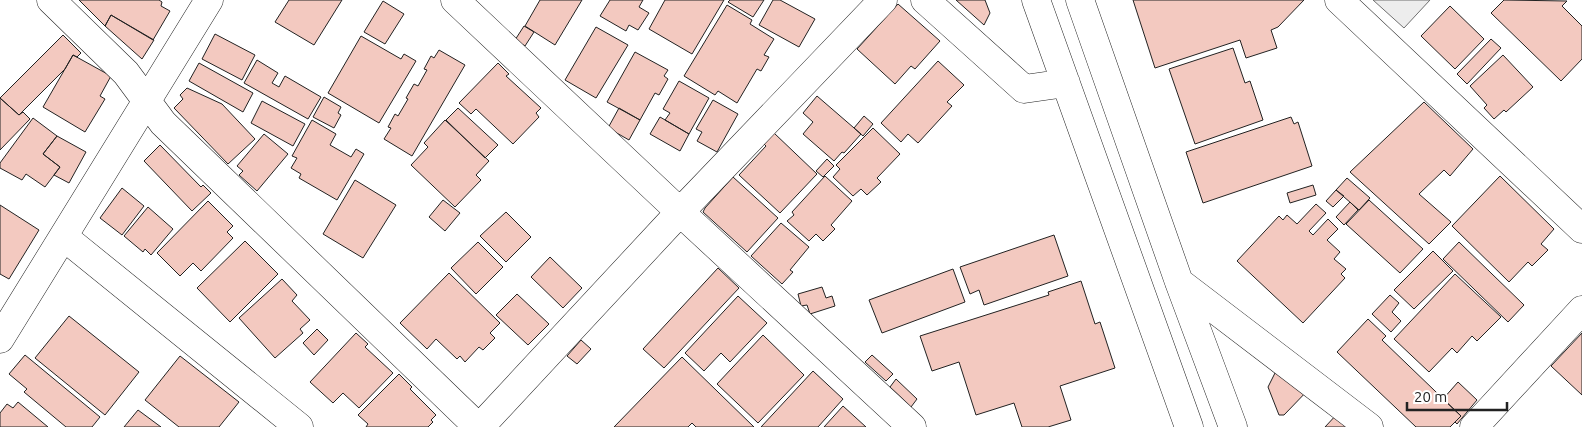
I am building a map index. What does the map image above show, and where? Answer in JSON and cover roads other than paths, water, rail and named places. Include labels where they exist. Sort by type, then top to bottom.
[{"type":"street","points":[[51,0],[126,73],[163,123],[479,427],[680,212],[883,0]]},
{"type":"street","points":[[0,339],[209,0]]},
{"type":"street","points":[[455,0],[912,427]]},
{"type":"street","points":[[925,0],[1024,89],[1066,83]]},
{"type":"street","points":[[1036,0],[1189,427]]},
{"type":"street","points":[[1080,0],[1232,427]]},
{"type":"street","points":[[1339,0],[1582,229]]},
{"type":"street","points":[[64,237],[299,427]]},
{"type":"street","points":[[1179,282],[1369,427]]},
{"type":"street","points":[[1474,427],[1582,310]]}]
